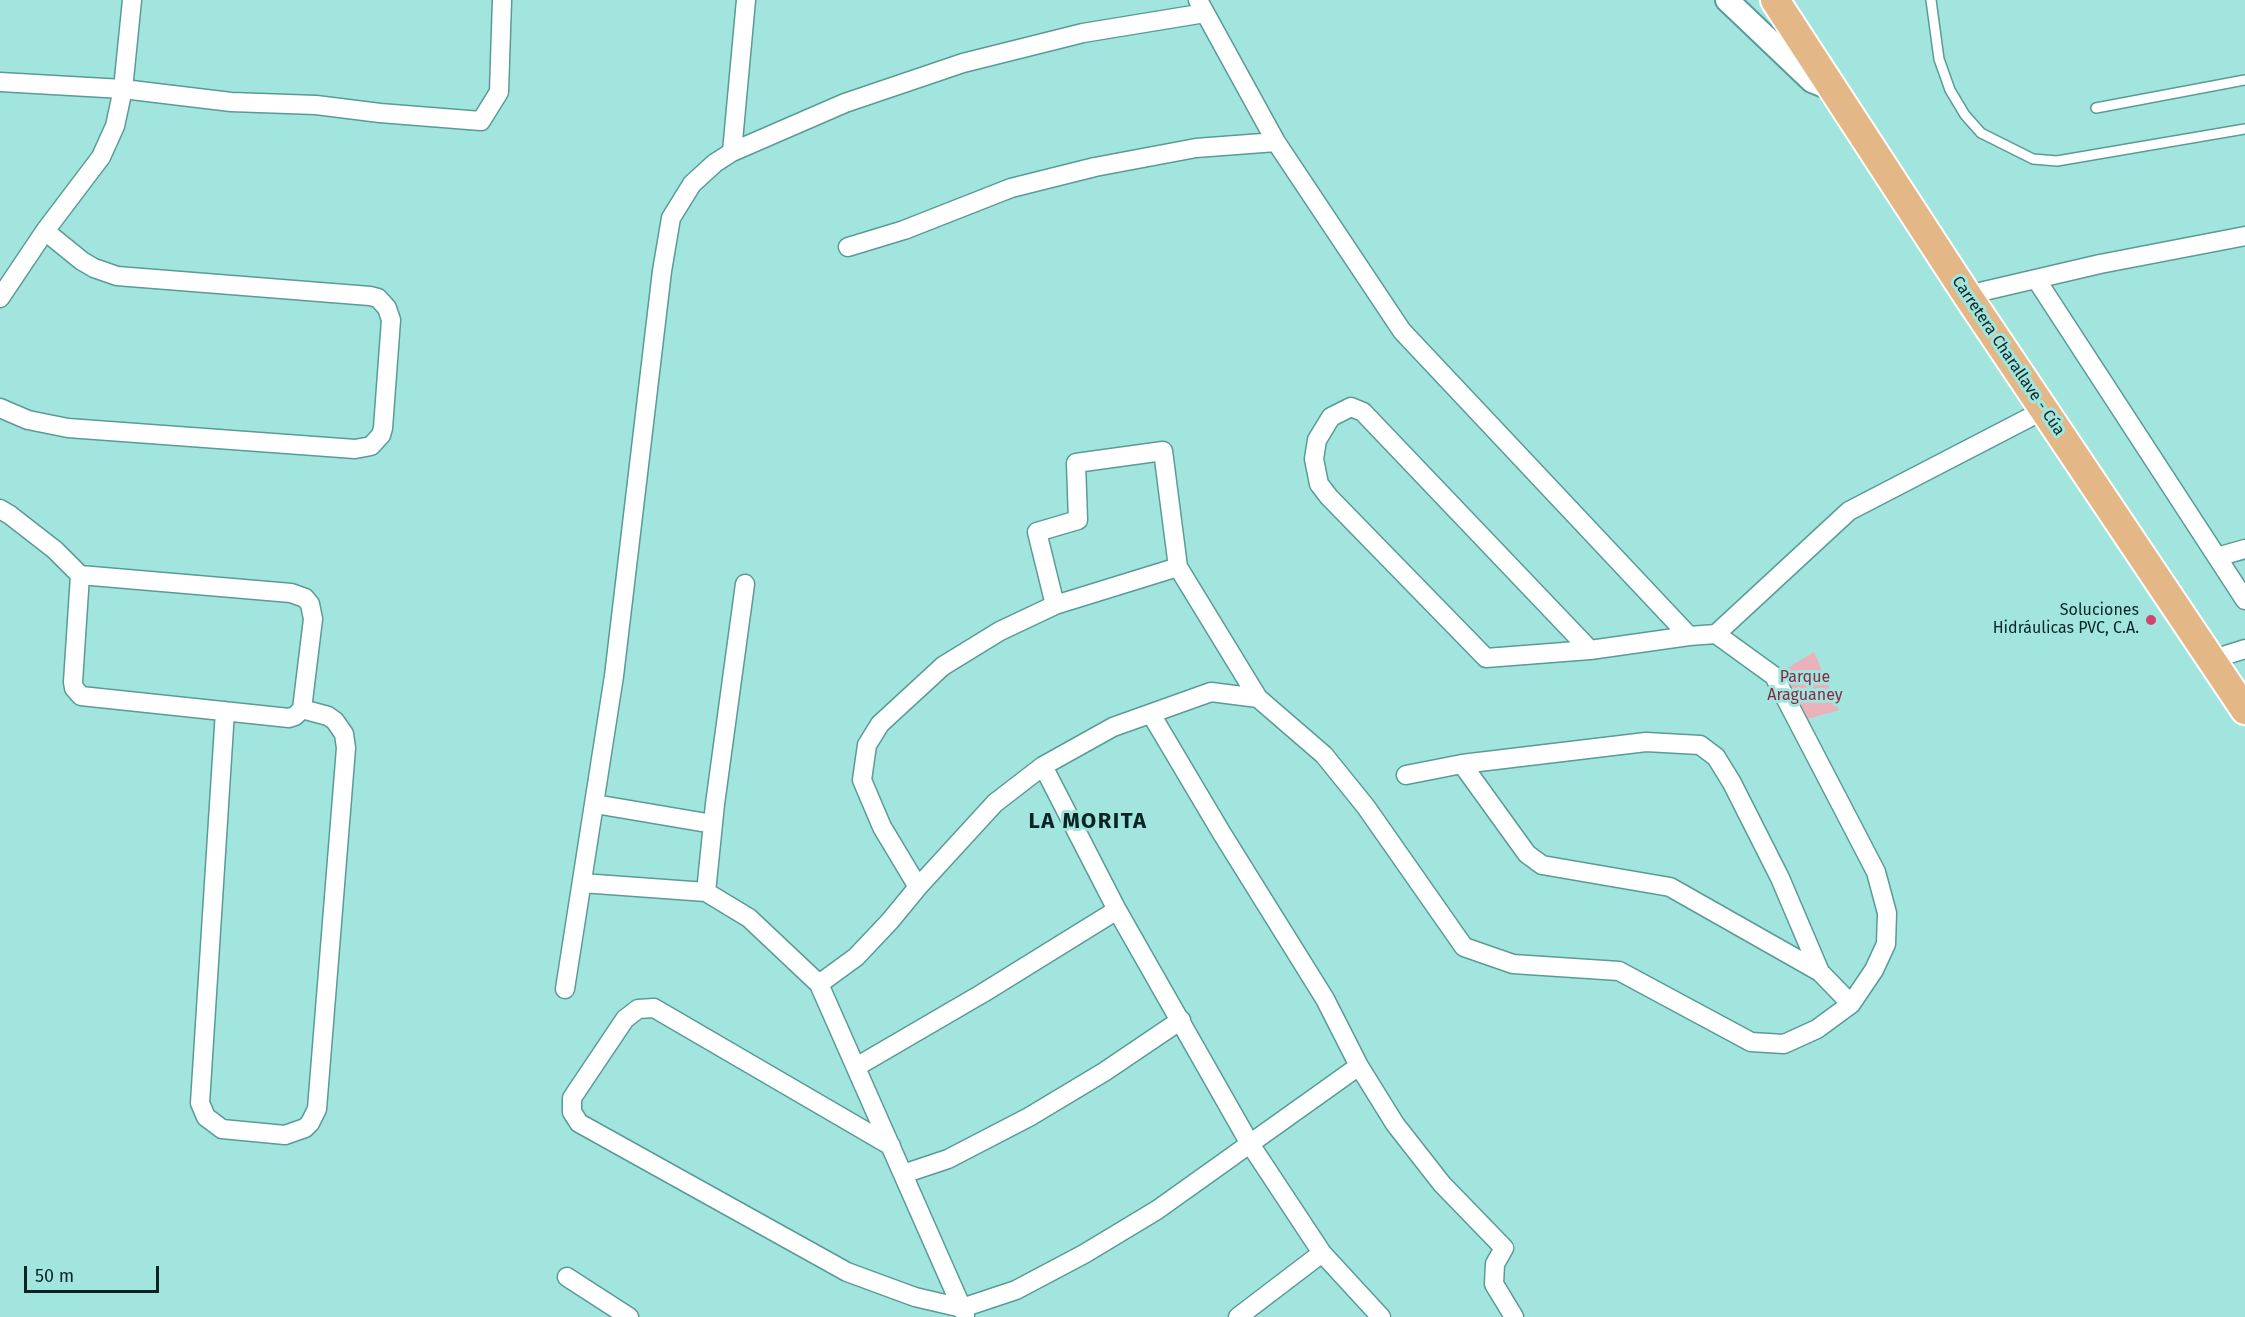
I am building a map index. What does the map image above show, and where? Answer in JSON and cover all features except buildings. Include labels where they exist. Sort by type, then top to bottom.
[{"type":"highway","name":"Carretera Charallave - Cúa","points":[[1775,0],[1967,295],[2245,710]]},
{"type":"street","points":[[0,298],[45,231],[101,157],[115,126],[123,89],[132,0]]},
{"type":"street","points":[[0,82],[123,89],[231,102],[316,105],[481,121],[499,92],[502,0]]},
{"type":"street","points":[[732,153],[746,0]]},
{"type":"street","points":[[1727,0],[1812,81],[1834,90]]},
{"type":"street","points":[[565,989],[614,676],[662,271],[671,218],[692,184],[715,163],[732,153],[845,103],[963,63],[1201,6],[1276,142],[1402,331],[1689,636]]},
{"type":"street","points":[[848,247],[904,230],[1011,188],[1095,166],[1196,148],[1276,142]]},
{"type":"street","points":[[0,408],[28,420],[68,428],[355,449],[371,446],[381,435],[383,428],[391,320],[387,308],[378,298],[117,276],[82,261],[45,231]]},
{"type":"street","points":[[1967,295],[2245,236]]},
{"type":"street","points":[[2036,279],[2245,600]]},
{"type":"street","points":[[1590,650],[1363,412],[1351,407],[1330,417],[1317,440],[1314,459],[1319,484],[1486,658],[1590,650],[1716,634],[1849,511],[2044,410]]},
{"type":"street","points":[[1055,605],[1037,532],[1078,520],[1076,462],[1163,451],[1178,567],[1258,698],[1324,755],[1366,807],[1464,947],[1513,964],[1619,971],[1751,1042],[1784,1044],[1817,1029],[1851,1004],[1874,970],[1886,944],[1887,913],[1876,873],[1774,676],[1716,634]]},
{"type":"street","points":[[0,509],[55,550],[80,575],[298,594],[310,604],[313,611],[303,709],[289,718],[86,698],[77,693],[72,682],[80,575]]},
{"type":"street","points":[[2217,557],[2245,549]]},
{"type":"street","points":[[918,887],[882,827],[862,780],[867,746],[880,724],[943,666],[1000,631],[1055,605],[1178,567]]},
{"type":"street","points":[[706,892],[745,584]]},
{"type":"street","points":[[2210,660],[2245,649]]},
{"type":"street","points":[[819,984],[856,957],[995,803],[1043,766],[1113,727],[1211,692],[1258,698]]},
{"type":"street","points":[[225,711],[200,1103],[206,1117],[222,1129],[285,1135],[305,1128],[317,1109],[346,748],[344,734],[335,721],[328,716],[303,709]]},
{"type":"street","points":[[1151,714],[1325,999],[1359,1066],[1395,1124],[1442,1184],[1504,1248],[1495,1264],[1494,1284],[1514,1317]]},
{"type":"street","points":[[1406,775],[1462,764],[1647,742],[1700,745],[1716,757],[1732,783],[1780,878],[1820,972]]},
{"type":"street","points":[[1462,764],[1527,855],[1542,866],[1670,887],[1820,972],[1851,1004]]},
{"type":"street","points":[[1043,766],[1117,910],[1250,1144],[1322,1253],[1381,1317]]},
{"type":"street","points":[[595,804],[713,824]]},
{"type":"street","points":[[582,883],[706,892],[750,918],[819,984],[964,1313]]},
{"type":"street","points":[[856,1067],[983,993],[1117,910]]},
{"type":"street","points":[[891,1146],[654,1008],[638,1009],[625,1019],[572,1098],[572,1112],[579,1123],[847,1272],[964,1313],[1016,1290],[1084,1254],[1157,1210],[1359,1066]]},
{"type":"street","points":[[903,1174],[948,1159],[1029,1117],[1104,1072],[1181,1020]]},
{"type":"street","points":[[1238,1317],[1322,1253]]},
{"type":"street","points":[[567,1277],[629,1317]]},
{"type":"lane","points":[[1930,0],[1939,59],[1950,90],[1965,115],[1981,133],[2032,159],[2057,160],[2245,129]]},
{"type":"lane","points":[[2096,108],[2245,80]]},
{"type":"green space","name":"Parque Araguaney","points":[[1814,652],[1839,710],[1797,722],[1774,676]]},
{"type":"place","name":"Soluciones Hidráulicas PVC, C.A.","points":[[2151,620]]},
{"type":"district","name":"LA MORITA","points":[[1088,822]]}]
